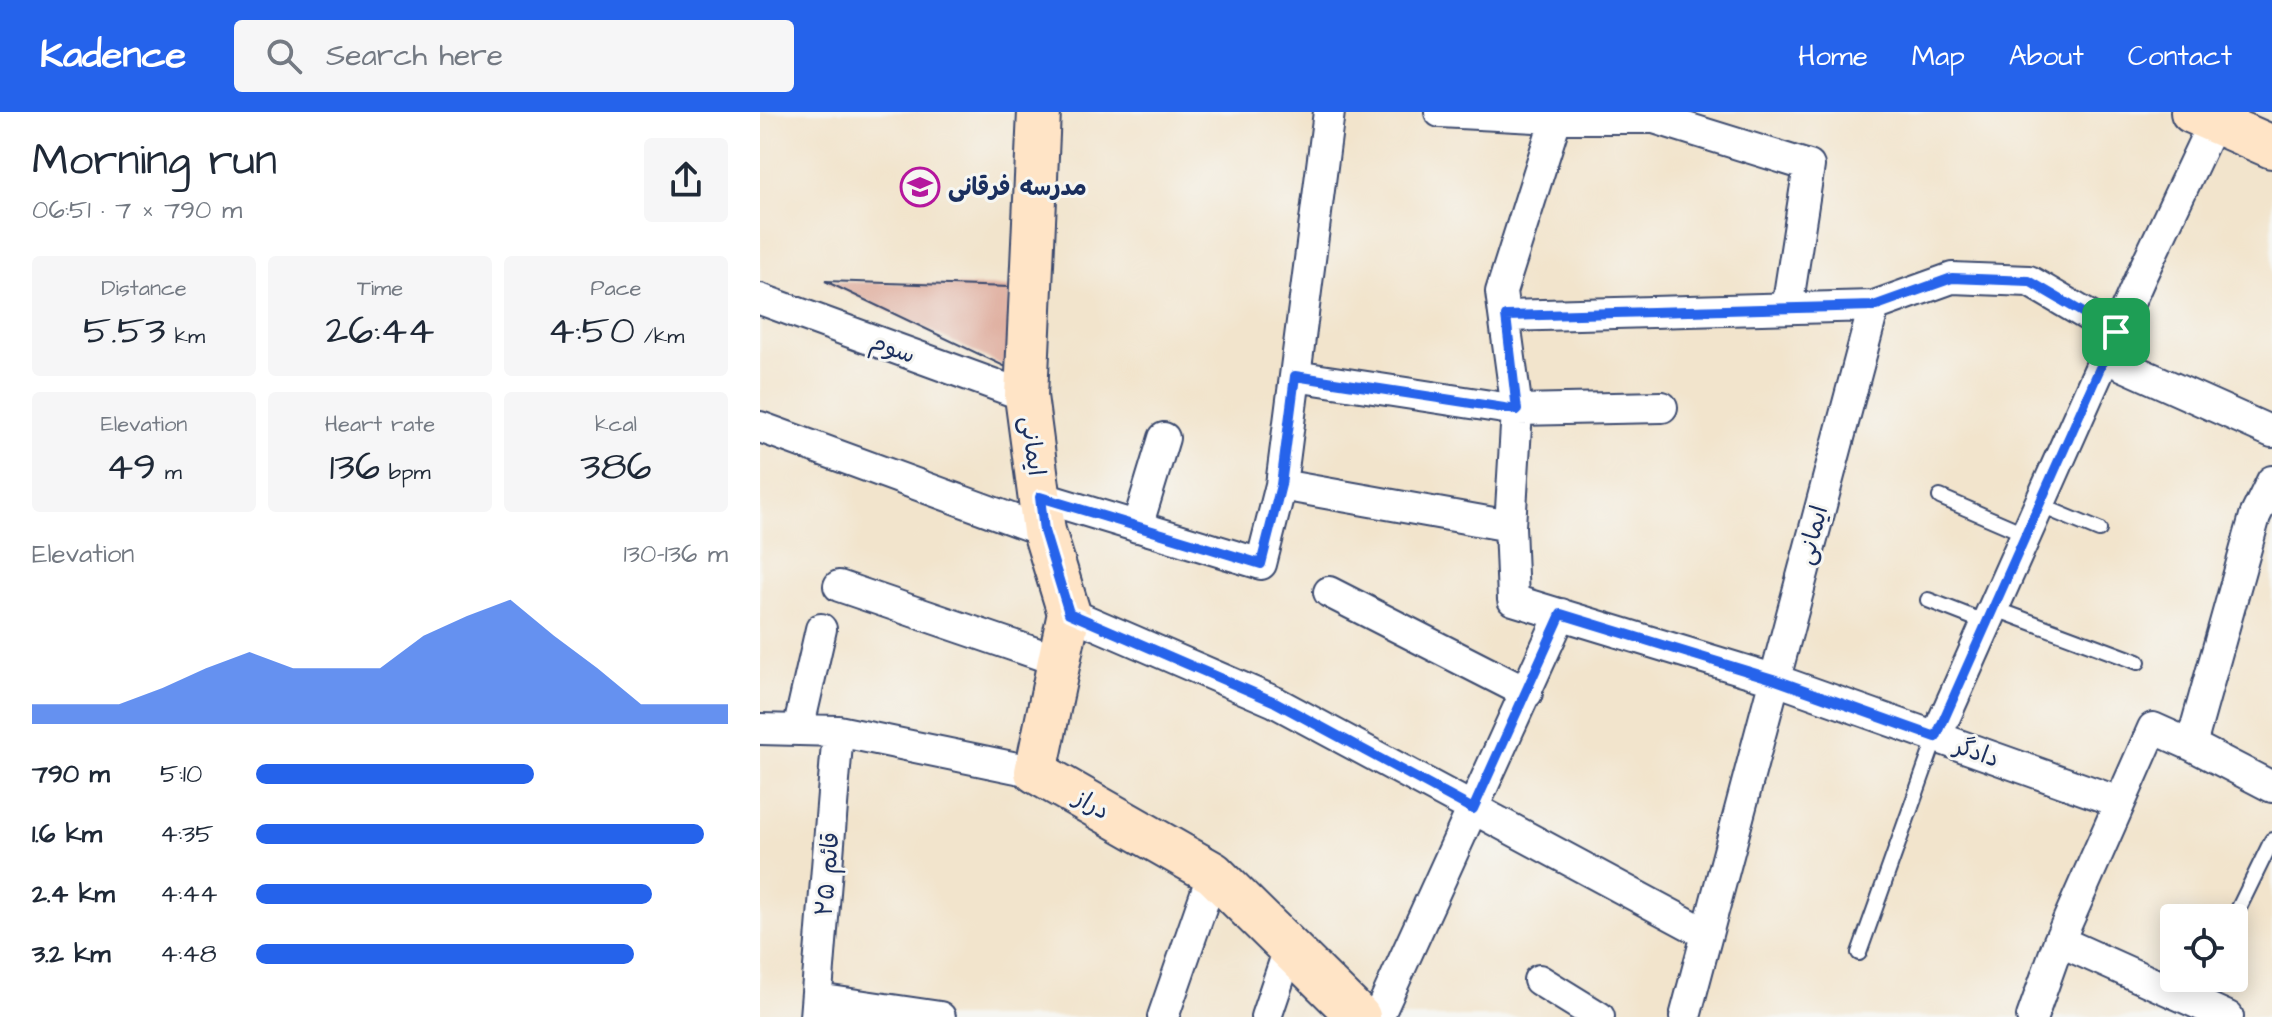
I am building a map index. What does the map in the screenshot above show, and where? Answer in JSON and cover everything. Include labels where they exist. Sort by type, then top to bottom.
[{"type":"street","name":"ایمانی","points":[[1036,772],[1069,613],[1042,514],[1026,396],[1039,112]]},
{"type":"street","points":[[760,427],[1042,514],[1137,527],[1261,564],[1281,485],[1329,112]]},
{"type":"street","points":[[1440,112],[1654,118],[1809,166],[1787,308]]},
{"type":"street","points":[[1281,485],[1510,526],[1517,410],[1501,292],[1557,115]]},
{"type":"street","points":[[1936,737],[2110,344],[2203,117],[2265,139]]},
{"type":"street","points":[[1506,316],[1874,306],[1952,278],[2029,281],[2110,344],[2272,432]]},
{"type":"street","name":"سوم","points":[[760,299],[1026,396]]},
{"type":"street","name":"ایمانی","points":[[1685,1017],[1874,306]]},
{"type":"street","points":[[1295,376],[1517,410],[1662,407]]},
{"type":"street","points":[[1137,527],[1164,438]]},
{"type":"street","points":[[2191,745],[2255,516],[2272,481]]},
{"type":"street","name":"دادگر","points":[[1510,526],[1513,600],[1773,679],[2119,802]]},
{"type":"street","points":[[839,586],[1059,661]]},
{"type":"street","points":[[1329,592],[1527,693]]},
{"type":"street","points":[[1069,613],[1275,702],[1707,934]]},
{"type":"street","points":[[1378,1017],[1561,614]]},
{"type":"street","points":[[798,730],[821,629]]},
{"type":"street","points":[[2032,1017],[2059,941],[2153,728],[2272,787]]},
{"type":"street","name":"دراز","points":[[760,729],[838,731],[1036,772],[1213,873],[1359,1017]]},
{"type":"street","name":"قائم ۲۵","points":[[816,1008],[838,731]]},
{"type":"street","points":[[1163,1017],[1213,873]]},
{"type":"street","points":[[2059,941],[2160,976]]},
{"type":"street","points":[[1266,1017],[1289,949]]},
{"type":"street","points":[[1539,980],[1599,1017]]},
{"type":"street","points":[[2201,992],[2228,1017]]},
{"type":"street","points":[[816,1008],[940,1017]]},
{"type":"lane","points":[[1940,497],[2026,534]]},
{"type":"lane","points":[[2039,505],[2099,530]]},
{"type":"lane","points":[[1928,600],[1990,615],[2138,662]]},
{"type":"lane","points":[[1859,953],[1936,737]]},
{"type":"lane","points":[[2241,904],[2272,840]]},
{"type":"building","points":[[825,281],[1010,287],[1008,368]]},
{"type":"place","name":"مدرسه فرقانی","points":[[920,187]]},
{"type":"route","points":[[1952,278],[2029,281],[2116,332],[1936,737],[1773,679],[1561,614],[1473,809],[1275,702],[1069,613],[1044,531],[1040,497],[1261,564],[1281,485],[1295,376],[1517,410],[1506,316],[1874,306],[1952,278]]}]
